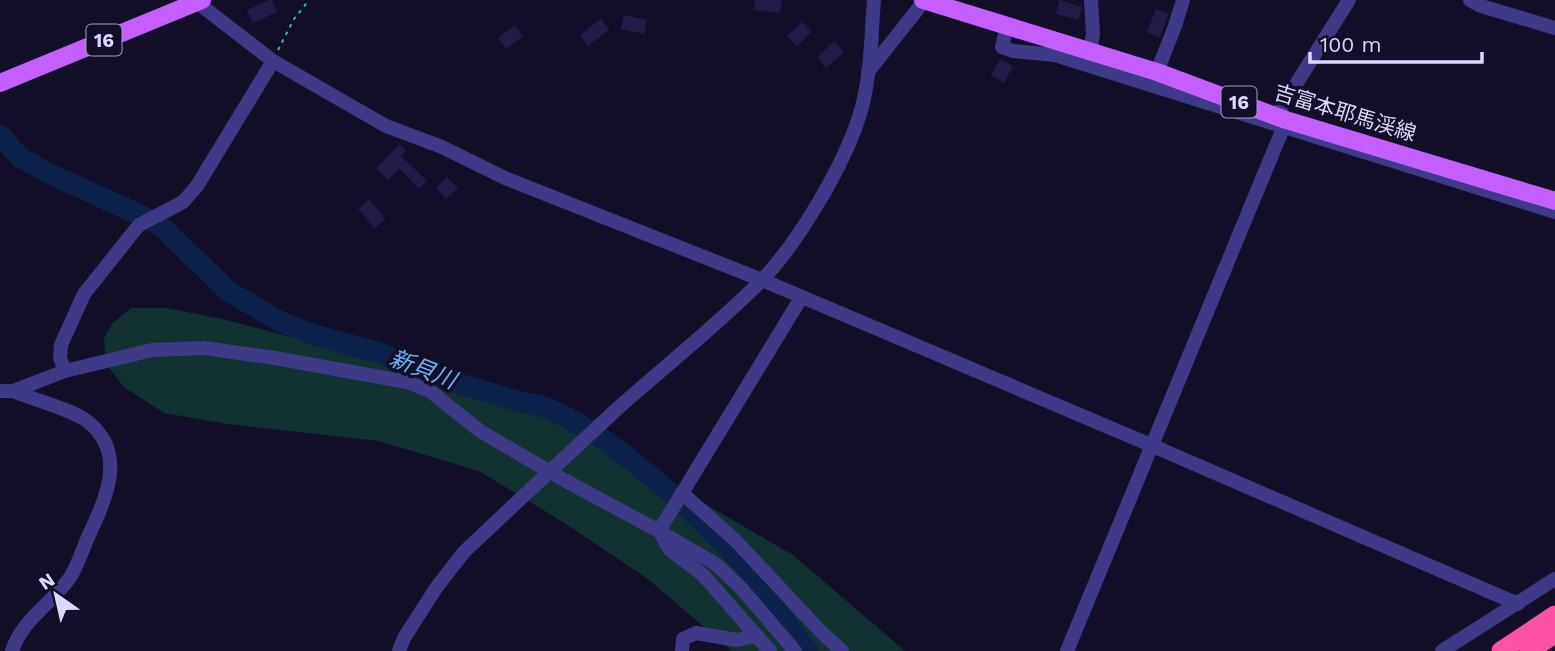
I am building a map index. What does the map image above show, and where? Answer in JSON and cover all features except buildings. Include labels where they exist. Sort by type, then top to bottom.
[{"type":"highway","points":[[1500,651],[1555,615]]},
{"type":"highway","points":[[1529,651],[1555,634]]},
{"type":"main road","name":"吉富本耶馬渓線","points":[[924,0],[1007,26],[1057,49],[1090,52],[1157,72],[1282,121],[1555,201]]},
{"type":"main road","name":"16","points":[[3,82],[197,1]]},
{"type":"street","points":[[399,651],[404,638],[436,588],[464,552],[617,409],[762,280],[805,226],[846,148],[859,116],[867,72],[874,0]]},
{"type":"street","points":[[867,72],[924,0]]},
{"type":"street","points":[[1090,52],[1093,34],[1091,0]]},
{"type":"street","points":[[1157,72],[1183,0]]},
{"type":"street","points":[[1068,651],[1282,121],[1349,0]]},
{"type":"street","points":[[1471,0],[1481,6],[1555,28]]},
{"type":"street","points":[[197,1],[273,61],[386,126],[442,147],[505,178],[762,280],[1518,604]]},
{"type":"street","points":[[1057,49],[1555,212]]},
{"type":"street","points":[[65,371],[60,358],[61,345],[84,294],[139,226],[183,202],[197,186],[273,61]]},
{"type":"street","points":[[659,531],[801,298]]},
{"type":"street","points":[[6,391],[65,371],[152,350],[204,348],[407,382],[430,391],[480,431],[717,565],[741,588],[794,651]]},
{"type":"street","points":[[6,391],[84,419],[99,431],[109,448],[111,476],[102,507],[70,577],[36,613],[12,651]]},
{"type":"street","points":[[682,494],[735,540],[842,651]]},
{"type":"street","points":[[659,531],[669,549],[703,575],[770,651]]},
{"type":"street","points":[[1442,651],[1555,579]]},
{"type":"street","points":[[682,651],[684,639],[696,633],[737,640],[754,636]]},
{"type":"path","points":[[273,61],[293,19],[309,0]]},
{"type":"green space","points":[[131,308],[167,308],[226,320],[462,382],[602,444],[793,555],[905,651],[732,651],[648,579],[563,522],[479,471],[379,441],[228,424],[164,413],[124,387],[106,364],[104,338],[112,324]]},
{"type":"waterway","name":"新貝川","points":[[0,135],[20,157],[48,173],[162,227],[228,291],[279,321],[314,335],[380,353],[443,379],[550,410],[581,425],[650,475],[714,534],[758,582],[808,651]]}]
